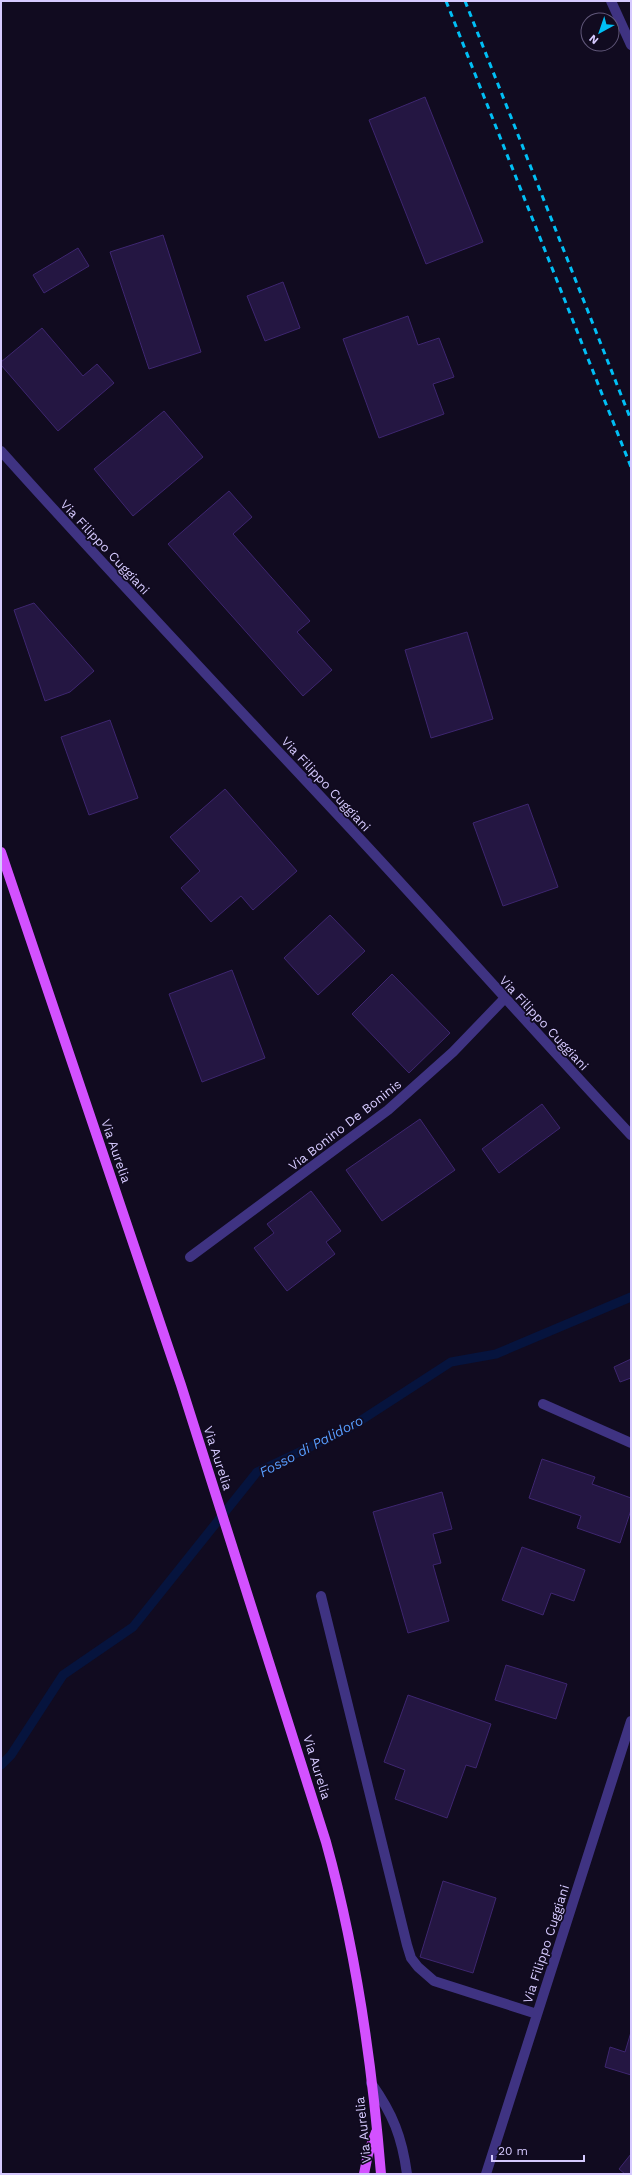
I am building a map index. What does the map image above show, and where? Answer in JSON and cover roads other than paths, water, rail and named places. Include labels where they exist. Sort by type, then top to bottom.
[{"type":"main road","name":"Via Aurelia","points":[[1,852],[181,1385],[310,1787],[343,1905],[356,1976],[372,2083],[381,2174]]},
{"type":"main road","points":[[364,2174],[368,2154],[377,2128]]},
{"type":"street","points":[[610,1],[631,46]]},
{"type":"street","name":"Via Filippo Cuggiani","points":[[1,451],[78,537],[365,845],[504,999],[631,1135]]},
{"type":"street","name":"Via Bonino De Boninis","points":[[190,1257],[388,1110],[453,1052],[504,999]]},
{"type":"street","points":[[543,1404],[631,1443]]},
{"type":"street","points":[[321,1596],[407,1946],[412,1958],[425,1974],[442,1985],[538,2014]]},
{"type":"street","name":"Via Filippo Cuggiani","points":[[486,2174],[631,1721]]},
{"type":"street","name":"Via Aurelia","points":[[372,2083],[396,2124],[407,2174]]},
{"type":"waterway","name":"Fosso di Palidoro","points":[[1,1765],[11,1755],[63,1675],[133,1627],[257,1472],[346,1430],[451,1362],[496,1354],[631,1297]]},
{"type":"railway","points":[[446,1],[631,467]]},
{"type":"railway","points":[[465,1],[631,420]]}]
